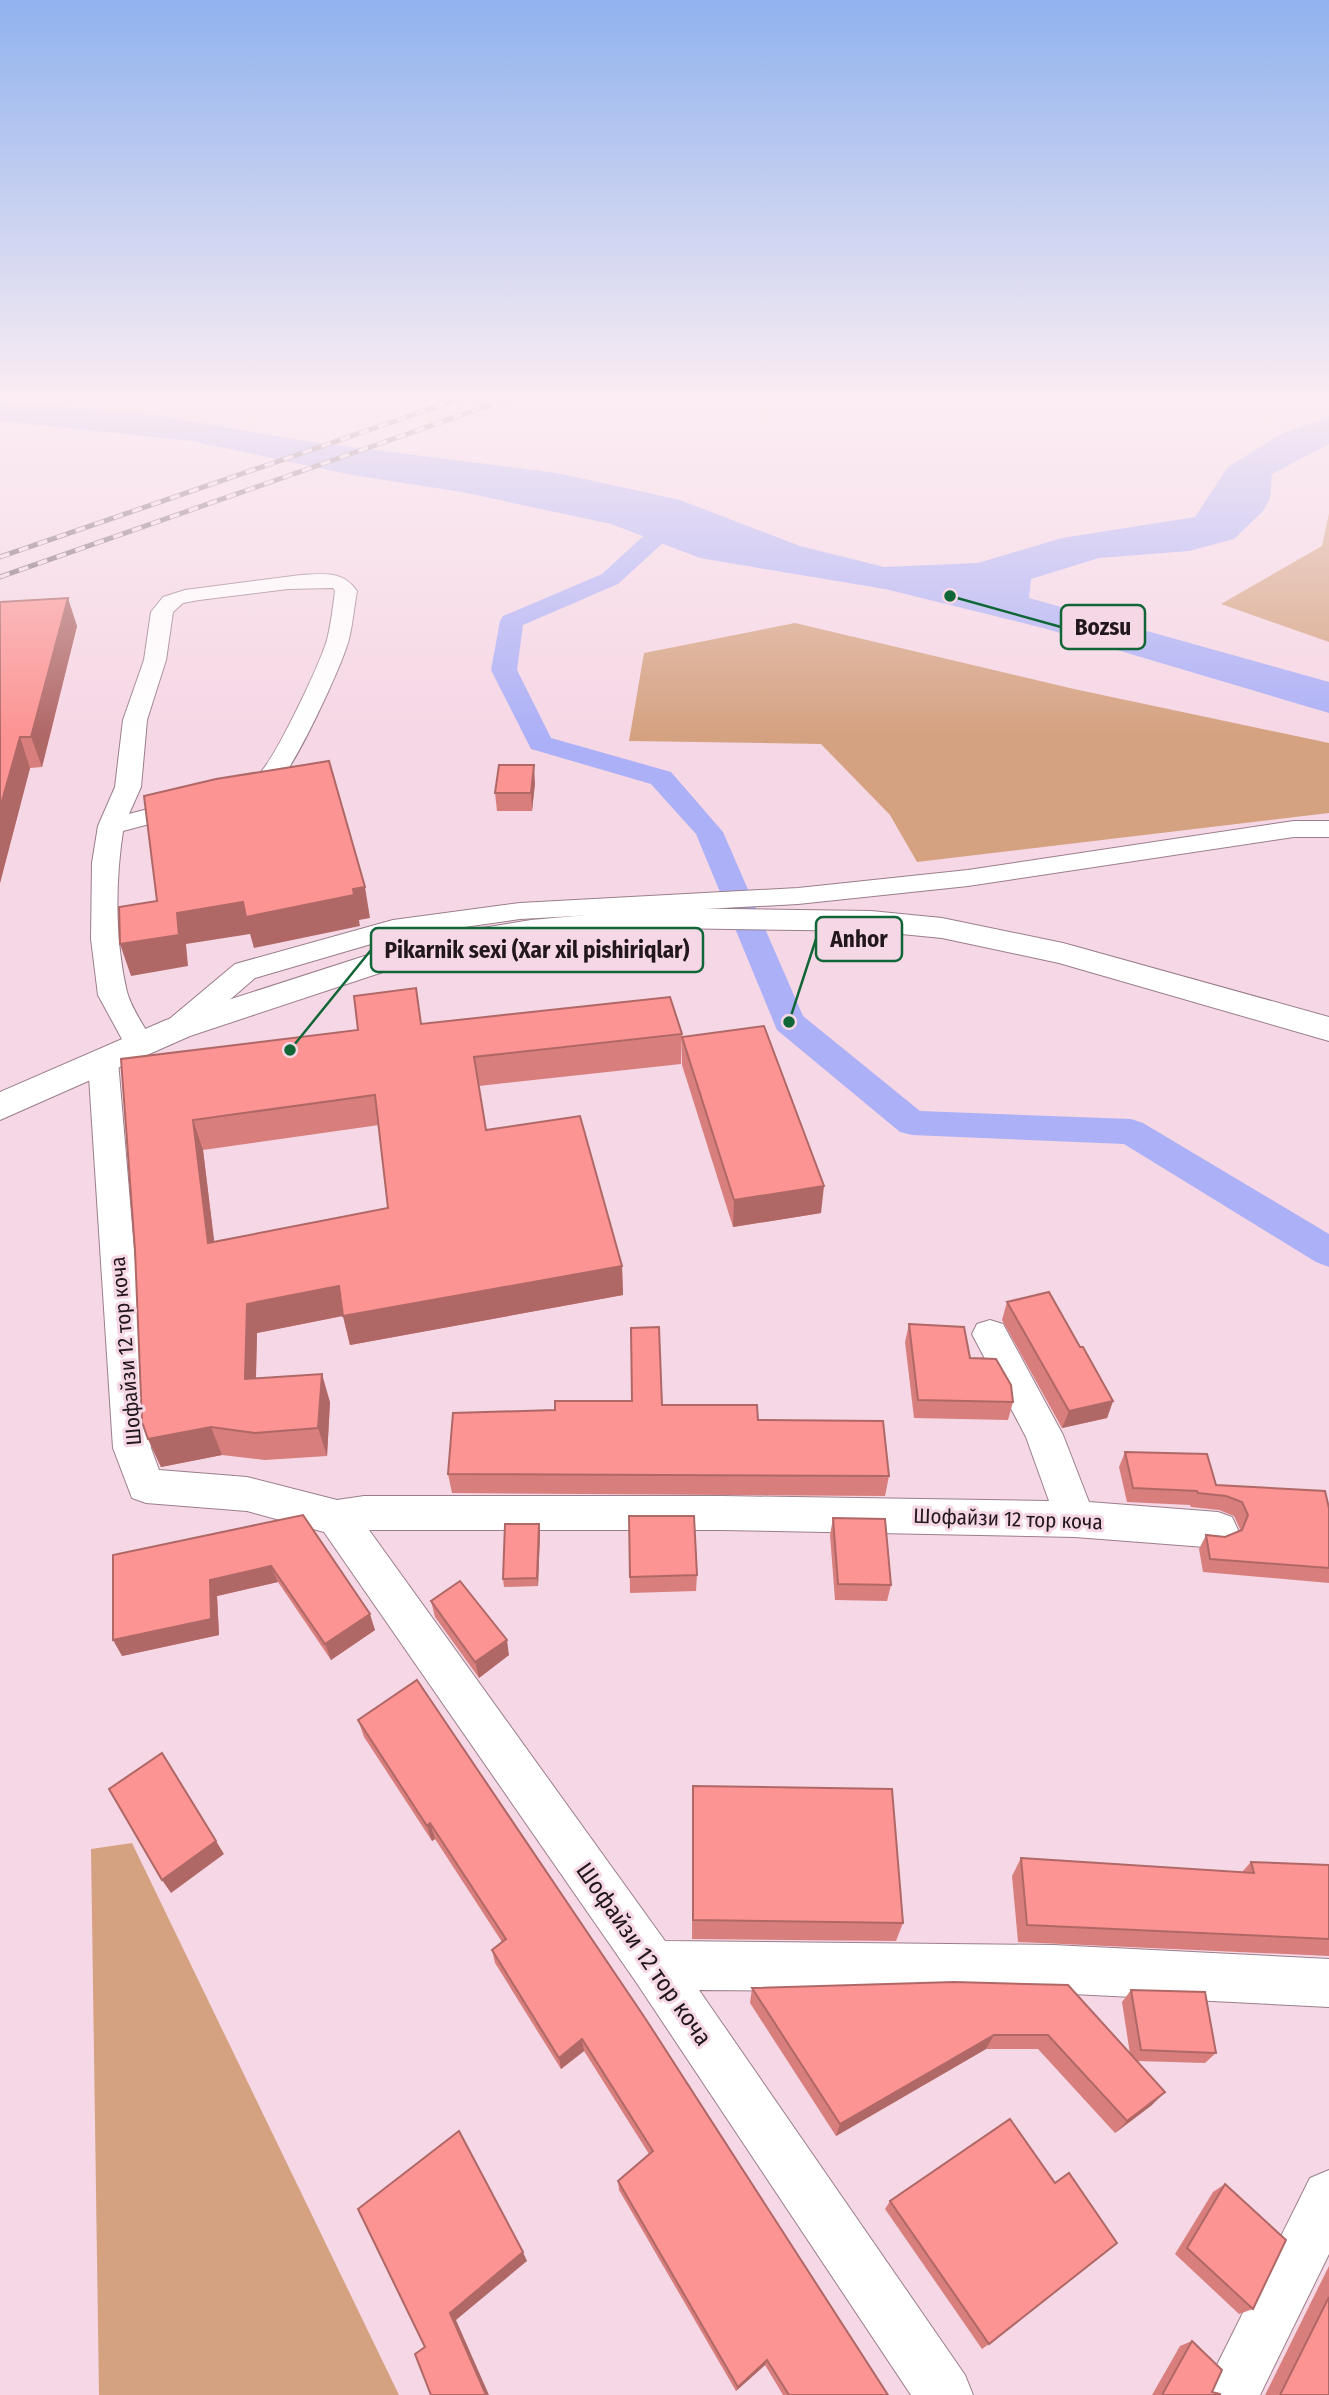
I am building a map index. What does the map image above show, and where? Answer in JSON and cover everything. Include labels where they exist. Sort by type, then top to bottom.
[{"type":"main road","points":[[0,1107],[178,1028],[386,960],[470,940],[595,923],[660,910],[804,907],[871,921],[942,928],[1063,953],[1329,1029]]},
{"type":"street","points":[[111,826],[237,794],[266,781],[281,760],[310,705],[338,640],[346,591],[339,582],[291,583],[195,594],[175,598],[162,612],[155,660],[135,720],[128,787],[111,826],[105,863],[105,926],[122,1053]]},
{"type":"street","points":[[804,907],[968,878],[1294,829],[1329,829]]},
{"type":"street","name":"Шофайзи 12 тор коча","points":[[122,1053],[132,1448],[146,1486],[247,1494],[337,1518],[364,1513],[722,1513],[1075,1519],[1217,1530]]},
{"type":"street","points":[[990,1334],[1044,1435],[1075,1519]]},
{"type":"street","name":"Шофайзи 12 тор коча","points":[[337,1518],[653,1965],[945,2395]]},
{"type":"street","points":[[653,1965],[1053,1969],[1329,1983]]},
{"type":"street","points":[[1230,2395],[1329,2197]]},
{"type":"shaded area","points":[[1329,513],[1329,642],[1221,604],[1322,546]]},
{"type":"shaded area","points":[[795,623],[1074,689],[1329,743],[1329,813],[917,862],[890,815],[821,744],[629,741],[644,653]]},
{"type":"shaded area","points":[[132,1843],[399,2395],[99,2395],[91,1849]]},
{"type":"water","points":[[554,512],[711,512],[800,546],[884,567],[978,563],[1062,538],[1195,517],[1198,512],[1262,512],[1234,539],[1189,551],[1099,558],[1031,579],[1029,598],[1329,682],[1329,713],[1043,628],[885,589],[700,558],[611,524]]},
{"type":"building","points":[[68,598],[31,737],[20,737],[0,808],[0,602]]},
{"type":"building","points":[[329,761],[365,887],[353,889],[354,895],[246,917],[243,902],[177,913],[179,935],[120,944],[119,907],[157,901],[144,796],[216,779]]},
{"type":"building","points":[[499,765],[534,765],[531,793],[495,793]]},
{"type":"building","points":[[416,988],[421,1024],[670,997],[682,1034],[474,1057],[486,1130],[580,1116],[622,1266],[343,1316],[339,1286],[247,1304],[245,1379],[322,1374],[318,1428],[255,1433],[211,1427],[148,1439],[142,1422],[135,1250],[121,1059],[358,1030],[354,996]],"holes":[[[375,1095],[388,1208],[208,1243],[193,1120]]]},
{"type":"building","points":[[764,1026],[824,1186],[734,1200],[682,1037]]},
{"type":"building","points":[[1049,1292],[1113,1401],[1069,1411],[1007,1302]]},
{"type":"building","points":[[909,1324],[964,1327],[970,1358],[996,1359],[1011,1385],[1013,1402],[918,1400]]},
{"type":"building","points":[[659,1327],[662,1405],[757,1405],[758,1420],[883,1421],[889,1476],[448,1474],[453,1413],[555,1410],[555,1401],[632,1401],[631,1328]]},
{"type":"building","points":[[1125,1452],[1207,1454],[1216,1485],[1325,1491],[1329,1508],[1329,1568],[1210,1559],[1206,1535],[1225,1537],[1242,1530],[1248,1515],[1242,1502],[1197,1491],[1133,1488]]},
{"type":"building","points":[[303,1515],[370,1614],[325,1644],[271,1566],[210,1580],[211,1619],[113,1640],[113,1555]]},
{"type":"building","points":[[629,1516],[694,1516],[697,1575],[630,1577]]},
{"type":"building","points":[[833,1518],[885,1519],[891,1585],[838,1584]]},
{"type":"building","points":[[505,1524],[539,1524],[537,1578],[503,1579]]},
{"type":"building","points":[[460,1581],[507,1640],[475,1662],[431,1601]]},
{"type":"building","points":[[417,1680],[645,2018],[888,2395],[789,2395],[767,2360],[738,2387],[618,2181],[653,2151],[582,2039],[559,2058],[492,1950],[506,1939],[430,1823],[427,1826],[358,1720]]},
{"type":"building","points":[[162,1753],[216,1841],[162,1880],[109,1789]]},
{"type":"building","points":[[693,1786],[892,1789],[903,1923],[693,1920]]},
{"type":"building","points":[[1021,1858],[1254,1873],[1251,1862],[1329,1865],[1329,1939],[1027,1925]]},
{"type":"building","points":[[954,1982],[1068,1985],[1165,2092],[1127,2121],[1048,2035],[994,2035],[840,2124],[752,1988]]},
{"type":"building","points":[[1131,1990],[1205,1992],[1216,2053],[1141,2050]]},
{"type":"building","points":[[1010,2119],[1055,2183],[1069,2173],[1117,2243],[989,2344],[890,2201]]},
{"type":"building","points":[[459,2131],[523,2252],[450,2313],[486,2395],[431,2395],[415,2354],[425,2347],[358,2209]]},
{"type":"building","points":[[1225,2184],[1286,2240],[1253,2309],[1187,2248]]},
{"type":"building","points":[[1329,2297],[1329,2395],[1280,2395]]},
{"type":"building","points":[[1192,2341],[1222,2370],[1212,2392],[1220,2395],[1162,2395]]},
{"type":"waterway","points":[[669,525],[610,579],[512,621],[504,670],[540,743],[661,778],[709,832],[789,1022],[912,1123],[1131,1132],[1329,1252]]},
{"type":"railway","points":[[0,557],[131,512]]},
{"type":"railway","points":[[0,577],[186,512]]},
{"type":"place","name":"Bozsu","points":[[950,596]]},
{"type":"place","name":"Anhor","points":[[789,1022]]},
{"type":"place","name":"Pikarnik sexi (Xar xil pishiriqlar)","points":[[290,1050]]}]
